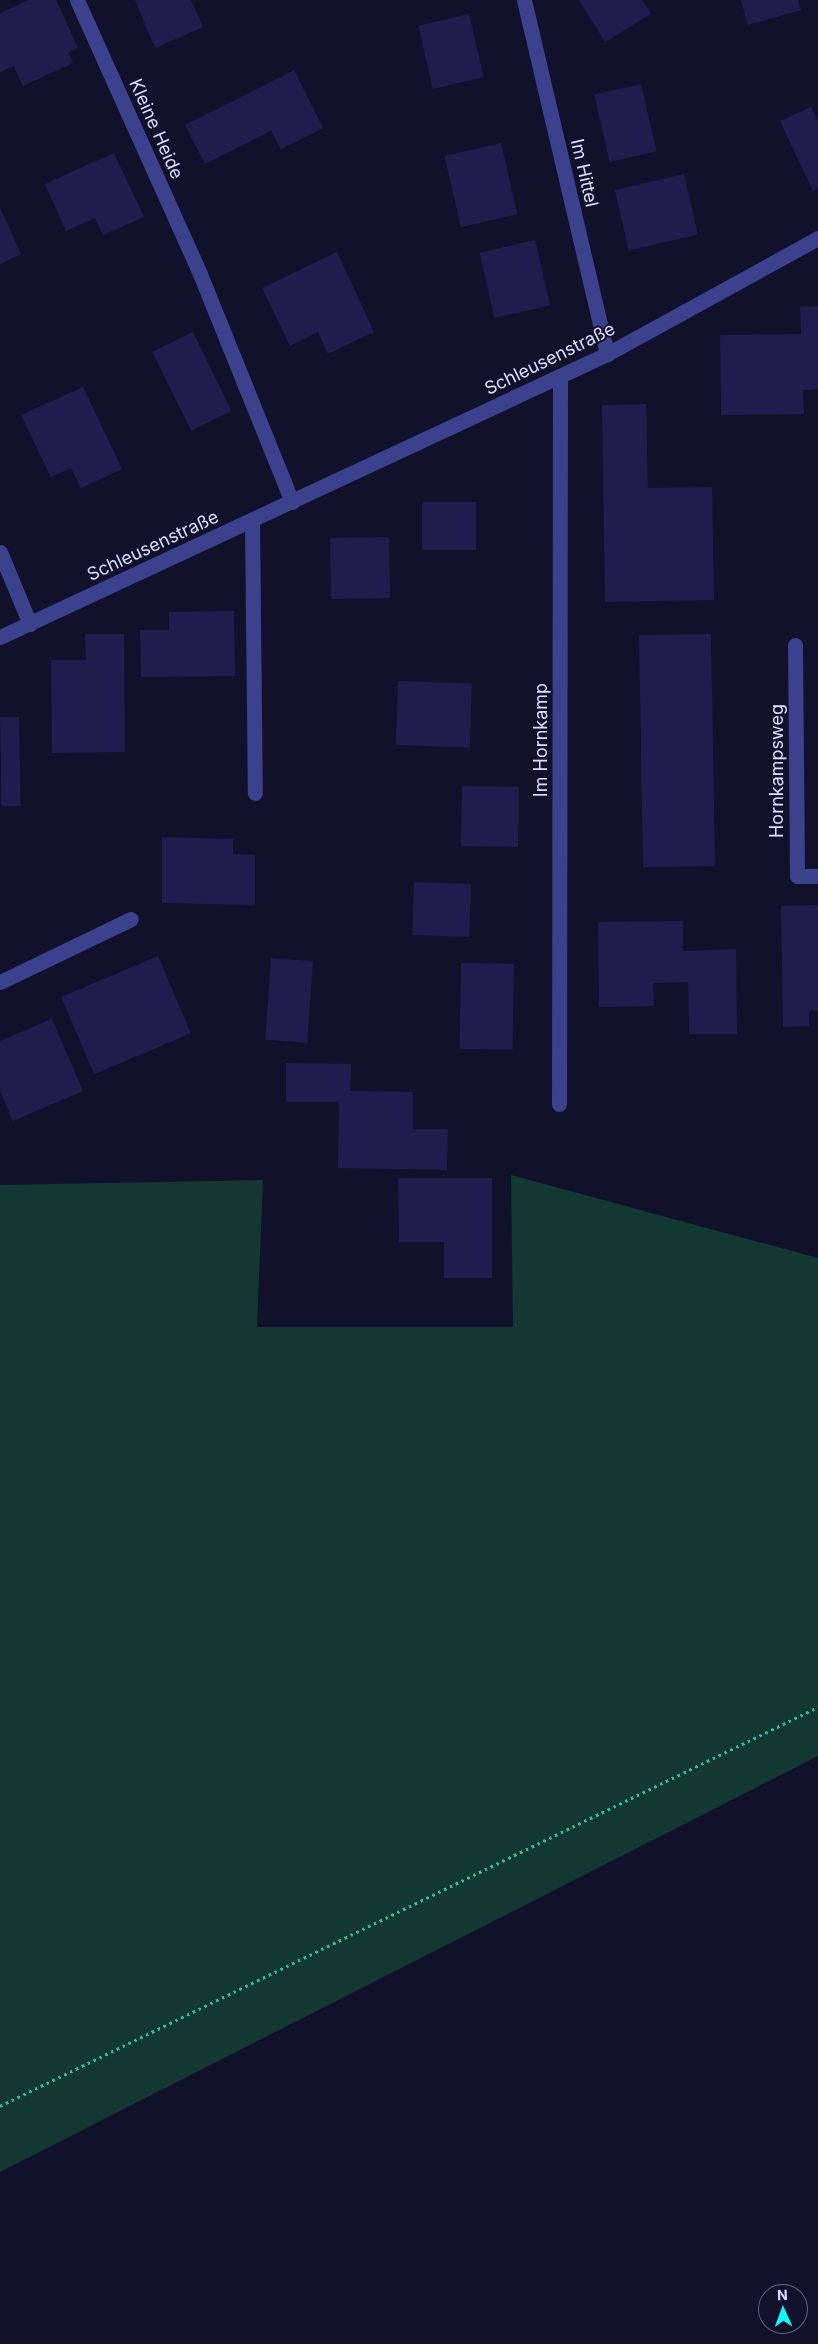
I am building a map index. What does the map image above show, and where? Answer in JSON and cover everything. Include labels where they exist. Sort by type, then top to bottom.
[{"type":"street","name":"Kleine Heide","points":[[77,0],[200,274],[292,502]]},
{"type":"street","name":"Im Hittel","points":[[524,0],[607,354]]},
{"type":"street","name":"Schleusenstraße","points":[[0,637],[607,354],[818,238]]},
{"type":"street","name":"Im Hornkamp","points":[[559,1104],[560,376]]},
{"type":"street","points":[[252,520],[255,793]]},
{"type":"street","points":[[0,552],[30,624]]},
{"type":"street","name":"Hornkampsweg","points":[[795,644],[797,876],[818,876]]},
{"type":"street","points":[[0,982],[131,919]]},
{"type":"path","points":[[0,2106],[818,1707]]},
{"type":"green space","points":[[511,1175],[818,1258],[818,1756],[0,2172],[0,1185],[263,1180],[257,1327],[513,1327]]},
{"type":"building","points":[[29,0],[56,0],[78,48],[68,52],[73,63],[23,86],[14,66],[0,72],[0,13]]},
{"type":"building","points":[[135,0],[191,0],[203,27],[155,48]]},
{"type":"building","points":[[579,0],[642,0],[651,14],[605,42]]},
{"type":"building","points":[[741,0],[798,0],[801,10],[748,25]]},
{"type":"building","points":[[469,14],[484,77],[433,89],[418,26]]},
{"type":"building","points":[[294,70],[323,128],[281,149],[271,131],[205,164],[185,125]]},
{"type":"building","points":[[641,84],[657,151],[610,162],[594,95]]},
{"type":"building","points":[[811,107],[818,121],[818,188],[813,191],[780,121]]},
{"type":"building","points":[[501,143],[517,214],[461,227],[444,156]]},
{"type":"building","points":[[114,153],[144,217],[103,235],[95,218],[66,231],[45,184]]},
{"type":"building","points":[[684,174],[698,234],[629,250],[615,190]]},
{"type":"building","points":[[0,208],[21,254],[0,264]]},
{"type":"building","points":[[535,240],[550,305],[495,318],[479,253]]},
{"type":"building","points":[[337,252],[374,332],[328,354],[318,332],[290,346],[262,288]]},
{"type":"building","points":[[818,306],[818,389],[803,390],[804,414],[721,415],[720,335],[801,334],[800,307]]},
{"type":"building","points":[[193,332],[232,411],[191,431],[153,352]]},
{"type":"building","points":[[83,387],[122,469],[81,488],[71,468],[51,477],[21,415]]},
{"type":"building","points":[[646,404],[648,488],[712,487],[714,600],[605,602],[602,405]]},
{"type":"building","points":[[422,502],[476,502],[476,550],[422,550]]},
{"type":"building","points":[[389,537],[390,598],[331,599],[330,538]]},
{"type":"building","points":[[234,611],[235,676],[141,677],[140,630],[169,630],[169,612]]},
{"type":"building","points":[[85,634],[124,634],[125,752],[52,753],[51,660],[86,660]]},
{"type":"building","points":[[711,634],[715,866],[643,867],[639,635]]},
{"type":"building","points":[[398,681],[472,684],[470,748],[396,745]]},
{"type":"building","points":[[0,717],[19,717],[21,806],[2,806]]},
{"type":"building","points":[[462,786],[519,787],[518,847],[461,846]]},
{"type":"building","points":[[162,837],[233,839],[233,854],[255,855],[255,905],[162,903]]},
{"type":"building","points":[[414,882],[471,884],[469,937],[412,935]]},
{"type":"building","points":[[818,905],[818,1011],[809,1011],[809,1026],[783,1027],[781,906]]},
{"type":"building","points":[[683,921],[683,951],[736,949],[737,1034],[689,1034],[688,982],[653,983],[654,1006],[599,1007],[598,922]]},
{"type":"building","points":[[158,956],[191,1033],[94,1074],[61,997]]},
{"type":"building","points":[[271,958],[313,961],[307,1043],[265,1040]]},
{"type":"building","points":[[461,963],[514,964],[512,1050],[459,1049]]},
{"type":"building","points":[[52,1019],[83,1091],[13,1121],[0,1091],[0,1041]]},
{"type":"building","points":[[286,1063],[351,1064],[350,1091],[413,1092],[413,1129],[448,1129],[447,1170],[338,1168],[339,1102],[286,1102]]},
{"type":"building","points":[[398,1178],[492,1178],[492,1278],[444,1278],[444,1242],[399,1242]]}]
